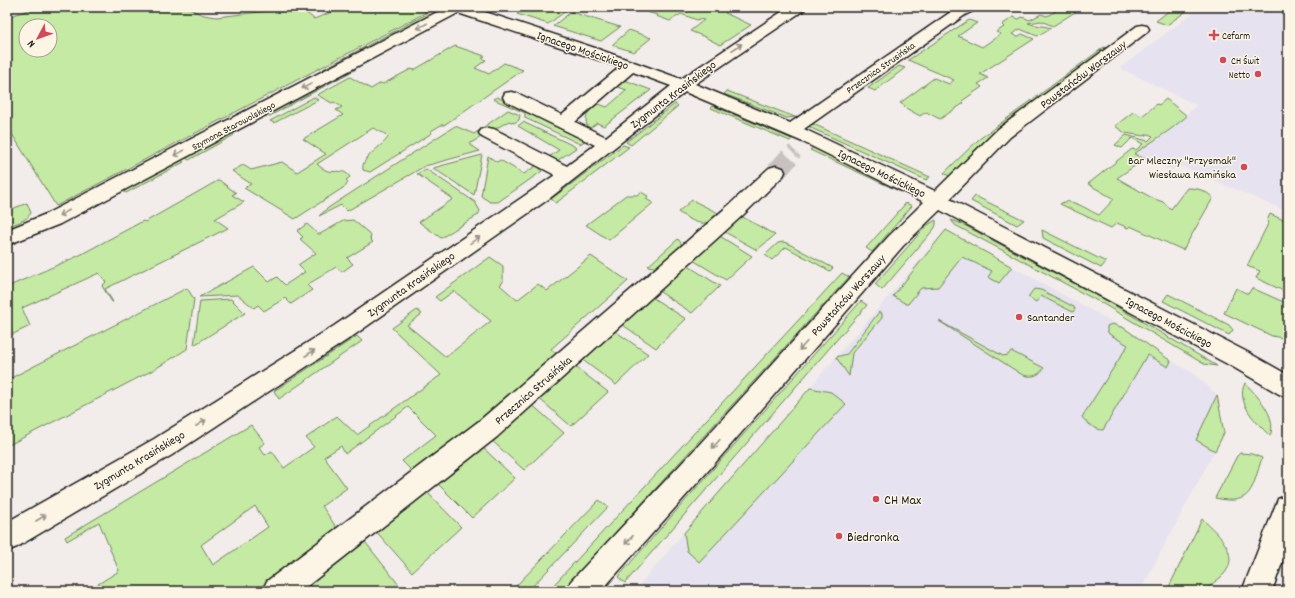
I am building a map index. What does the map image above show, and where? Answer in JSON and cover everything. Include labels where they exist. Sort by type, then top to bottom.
[{"type":"street","name":"Ignacego Mościckiego","points":[[456,7],[631,66],[792,130],[938,200],[1288,387]]},
{"type":"street","name":"Szymona Starowolskiego","points":[[7,238],[53,219],[456,7]]},
{"type":"street","name":"Zygmunta Krasińskiego","points":[[7,537],[163,447],[342,332],[543,193],[707,67],[799,7]]},
{"type":"street","name":"Przecznica Strusińska","points":[[792,130],[960,12],[970,7]]},
{"type":"street","name":"Powstańców Warszawy","points":[[581,591],[706,455],[896,241],[938,200],[952,184],[1004,133],[1142,29]]},
{"type":"street","points":[[564,123],[631,66]]},
{"type":"street","points":[[511,97],[607,144]]},
{"type":"street","points":[[488,133],[569,174]]},
{"type":"street","points":[[795,151],[809,138]]},
{"type":"street","name":"Przecznica Strusińska","points":[[276,591],[488,429],[736,210],[776,172]]},
{"type":"street","points":[[1257,591],[1288,508]]},
{"type":"shaded area","points":[[1201,7],[1288,7],[1288,212],[1179,165],[1171,170],[1134,154],[1171,129],[1197,105],[1120,68]]},
{"type":"shaded area","points":[[946,230],[1123,328],[1171,361],[1194,374],[1217,395],[1224,433],[1140,591],[647,591],[640,584]]},
{"type":"green space","points":[[39,7],[188,7],[202,14],[217,17],[294,8],[303,10],[314,19],[345,7],[414,7],[427,12],[56,206],[12,134],[7,136],[7,17]]},
{"type":"green space","points":[[527,7],[552,7],[566,11],[548,24],[517,14]]},
{"type":"green space","points":[[630,7],[732,7],[733,8],[725,13],[751,25],[720,45],[690,31],[704,20],[697,20],[681,14],[670,21],[656,16],[657,15]]},
{"type":"green space","points":[[1048,7],[1065,7],[1075,12],[1053,26],[1041,21],[1028,23],[1051,28],[1037,36],[1020,29],[1012,34],[1017,37],[1022,34],[1034,39],[980,74],[988,78],[978,84],[982,87],[962,101],[964,103],[940,119],[926,112],[920,116],[900,103],[934,78],[949,84],[954,80],[908,60],[969,20],[977,23],[958,36],[982,47],[1001,34],[996,32],[1004,27],[1002,25],[1013,17],[1019,19],[1022,17],[1030,20],[1041,14],[1047,16],[1056,11]]},
{"type":"green space","points":[[1174,7],[1192,7],[1167,25],[1156,21]]},
{"type":"green space","points":[[571,12],[620,27],[601,41],[553,26]]},
{"type":"green space","points":[[427,14],[430,15],[326,71],[323,69]]},
{"type":"green space","points":[[629,30],[651,38],[634,52],[612,45]]},
{"type":"green space","points":[[455,46],[485,56],[482,58],[486,60],[475,68],[489,74],[504,63],[523,70],[444,125],[441,125],[431,131],[432,133],[370,172],[363,170],[365,160],[388,137],[373,128],[317,164],[326,170],[343,172],[348,174],[350,177],[346,180],[348,182],[346,186],[295,219],[244,188],[251,184],[232,171],[243,165],[251,170],[282,162],[297,172],[326,154],[303,139],[343,115],[336,110],[342,107],[317,95],[350,77],[371,89],[411,69],[414,70]]},
{"type":"green space","points":[[1104,47],[1109,49],[983,142],[949,176],[944,173],[978,140]]},
{"type":"green space","points":[[899,66],[905,68],[875,91],[868,88]]},
{"type":"green space","points":[[354,68],[356,69],[270,116],[262,117]]},
{"type":"green space","points":[[622,79],[651,90],[604,126],[597,123],[590,128],[587,126],[586,119],[588,113],[596,103],[607,107],[627,90],[615,86]]},
{"type":"green space","points":[[727,91],[795,117],[787,118],[724,94]]},
{"type":"green space","points":[[314,97],[318,100],[274,123],[270,121]]},
{"type":"green space","points":[[497,97],[586,140],[580,144],[525,118],[525,113],[493,99]]},
{"type":"green space","points":[[1166,99],[1187,116],[1171,129],[1134,154],[1145,159],[1117,178],[1152,198],[1163,202],[1171,209],[1187,188],[1201,190],[1213,198],[1183,250],[1130,226],[1128,228],[1117,223],[1111,228],[1060,204],[1064,202],[1074,203],[1099,215],[1114,199],[1088,184],[1132,149],[1136,150],[1143,144],[1132,138],[1122,148],[1115,145],[1126,135],[1148,141],[1153,136],[1148,134],[1144,136],[1125,133],[1115,126],[1133,112],[1142,116]]},
{"type":"green space","points":[[675,104],[678,106],[631,145],[626,142]]},
{"type":"green space","points":[[713,106],[792,139],[790,141],[711,108]]},
{"type":"green space","points":[[508,110],[520,115],[519,120],[514,123],[509,121],[469,144],[480,151],[425,166],[347,211],[341,205],[319,216],[328,208],[455,126],[474,134]]},
{"type":"green space","points":[[523,122],[576,148],[555,162],[546,159],[559,150],[518,126]]},
{"type":"green space","points":[[811,123],[930,177],[926,180],[811,128],[809,125]]},
{"type":"green space","points":[[234,132],[234,135],[189,160],[186,158]]},
{"type":"green space","points":[[623,145],[629,147],[556,203],[551,199]]},
{"type":"green space","points":[[814,147],[903,189],[901,192],[810,150]]},
{"type":"green space","points":[[482,155],[474,195],[433,168]]},
{"type":"green space","points":[[488,156],[497,162],[500,160],[524,174],[537,165],[542,171],[498,202],[490,202],[481,196]]},
{"type":"green space","points":[[181,160],[184,162],[126,193],[123,191]]},
{"type":"green space","points":[[426,169],[475,202],[480,211],[478,215],[441,238],[419,222],[453,199],[417,174]]},
{"type":"green space","points":[[219,180],[236,193],[232,195],[244,202],[215,219],[228,228],[105,289],[113,302],[102,286],[106,282],[99,273],[22,308],[30,326],[7,337],[7,287],[78,256],[143,221],[145,222]]},
{"type":"green space","points":[[641,192],[648,196],[646,199],[653,203],[609,240],[586,225],[626,195],[637,195]]},
{"type":"green space","points":[[975,196],[1024,220],[1017,225],[971,201]]},
{"type":"green space","points":[[692,200],[722,215],[710,222],[700,223],[678,212]]},
{"type":"green space","points":[[27,203],[31,213],[29,216],[20,222],[7,227],[7,211]]},
{"type":"green space","points":[[906,203],[912,206],[872,252],[866,248]]},
{"type":"green space","points":[[1270,214],[1288,222],[1288,293],[1256,278],[1260,271],[1247,266],[1269,222],[1267,221]]},
{"type":"green space","points":[[741,216],[775,235],[757,250],[723,231]]},
{"type":"green space","points":[[353,220],[371,235],[370,239],[373,242],[347,258],[353,264],[342,272],[336,267],[307,285],[312,290],[291,304],[285,298],[264,311],[258,305],[254,308],[238,295],[199,297],[254,267],[269,282],[277,277],[285,285],[305,272],[298,265],[316,253],[300,239],[303,237],[297,231],[307,224],[318,234],[320,234],[343,221]]},
{"type":"green space","points":[[936,220],[934,229],[882,290],[875,284],[926,226]]},
{"type":"green space","points":[[951,220],[962,224],[1107,301],[1217,366],[1204,364],[1105,305],[955,225]]},
{"type":"green space","points":[[946,230],[1012,267],[999,283],[988,277],[992,271],[962,257],[938,287],[921,288],[908,304],[893,296]]},
{"type":"green space","points":[[1042,230],[1106,262],[1101,268],[1043,238]]},
{"type":"green space","points":[[718,235],[752,256],[726,280],[691,259]]},
{"type":"green space","points":[[678,239],[681,243],[681,247],[659,268],[648,266]]},
{"type":"green space","points":[[783,242],[833,268],[830,271],[786,247],[772,260],[765,255],[778,243]]},
{"type":"green space","points":[[591,256],[628,281],[551,349],[561,358],[412,477],[409,473],[412,471],[402,461],[436,435],[408,407],[345,454],[341,446],[324,457],[347,488],[322,506],[340,533],[260,591],[87,591],[119,571],[99,522],[67,541],[65,537],[251,425],[265,443],[259,447],[265,455],[272,451],[284,468],[314,447],[306,438],[337,416],[357,435],[441,375],[392,328],[417,310],[422,314],[407,325],[446,357],[491,321],[454,291],[440,301],[435,297],[490,257],[503,266],[503,282],[500,285],[517,300],[538,284],[547,291]],"holes":[[[255,506],[268,527],[213,565],[201,545]]]},
{"type":"green space","points":[[685,264],[720,286],[692,313],[657,290]]},
{"type":"green space","points":[[842,273],[849,277],[562,591],[548,591]]},
{"type":"green space","points":[[187,288],[194,299],[187,349],[155,369],[7,446],[7,380]]},
{"type":"green space","points":[[1236,288],[1248,294],[1252,288],[1288,304],[1288,339],[1272,336],[1224,313]]},
{"type":"green space","points":[[1034,289],[1041,290],[1074,307],[1075,309],[1073,312],[1041,296],[1036,302],[1028,297]]},
{"type":"green space","points":[[1168,294],[1229,325],[1233,330],[1229,335],[1163,301]]},
{"type":"green space","points":[[650,296],[686,319],[656,348],[620,323]]},
{"type":"green space","points":[[231,299],[245,313],[194,345],[200,301]]},
{"type":"green space","points":[[861,301],[867,305],[625,583],[618,577]]},
{"type":"green space","points":[[879,312],[882,313],[882,318],[852,353],[849,376],[836,357],[847,354]]},
{"type":"green space","points":[[939,321],[1003,356],[1008,355],[1011,351],[1044,368],[1034,376],[1021,374]]},
{"type":"green space","points":[[1112,324],[1124,328],[1171,361],[1168,367],[1147,355],[1103,430],[1091,426],[1082,417],[1128,345],[1109,334],[1107,326]]},
{"type":"green space","points":[[612,329],[648,354],[616,385],[580,358]]},
{"type":"green space","points":[[357,336],[362,341],[279,399],[274,391]]},
{"type":"green space","points":[[572,364],[608,392],[571,426],[536,396]]},
{"type":"green space","points":[[1245,383],[1260,400],[1269,414],[1272,429],[1270,436],[1254,419],[1245,405],[1243,390]]},
{"type":"green space","points":[[810,388],[831,392],[846,404],[699,562],[687,551],[684,533]]},
{"type":"green space","points":[[1217,395],[1224,433],[1215,451],[1196,440]]},
{"type":"green space","points":[[529,402],[564,433],[524,470],[488,437]]},
{"type":"green space","points":[[480,445],[515,478],[472,518],[435,481]]},
{"type":"green space","points":[[1240,453],[1252,454],[1262,458],[1253,486],[1244,497],[1237,500],[1215,498],[1237,456]]},
{"type":"green space","points":[[424,489],[461,527],[412,572],[374,529]]},
{"type":"green space","points":[[599,500],[608,507],[528,591],[511,591]]},
{"type":"green space","points":[[1202,519],[1223,541],[1230,557],[1229,565],[1225,573],[1203,590],[1197,592],[1167,591]]},
{"type":"green space","points":[[362,538],[399,585],[393,591],[305,591],[308,582]]},
{"type":"tunnel","points":[[776,172],[794,152]]},
{"type":"place","name":"Cefarm","points":[[1214,35]]},
{"type":"place","name":"CH Świt","points":[[1223,60]]},
{"type":"place","name":"Netto","points":[[1258,74]]},
{"type":"place","name":"Bar Mleczny \"Przysmak\" Wiesława Kamińska","points":[[1244,167]]},
{"type":"place","name":"Santander","points":[[1019,317]]},
{"type":"place","name":"CH Max","points":[[876,499]]},
{"type":"place","name":"Biedronka","points":[[839,536]]}]
